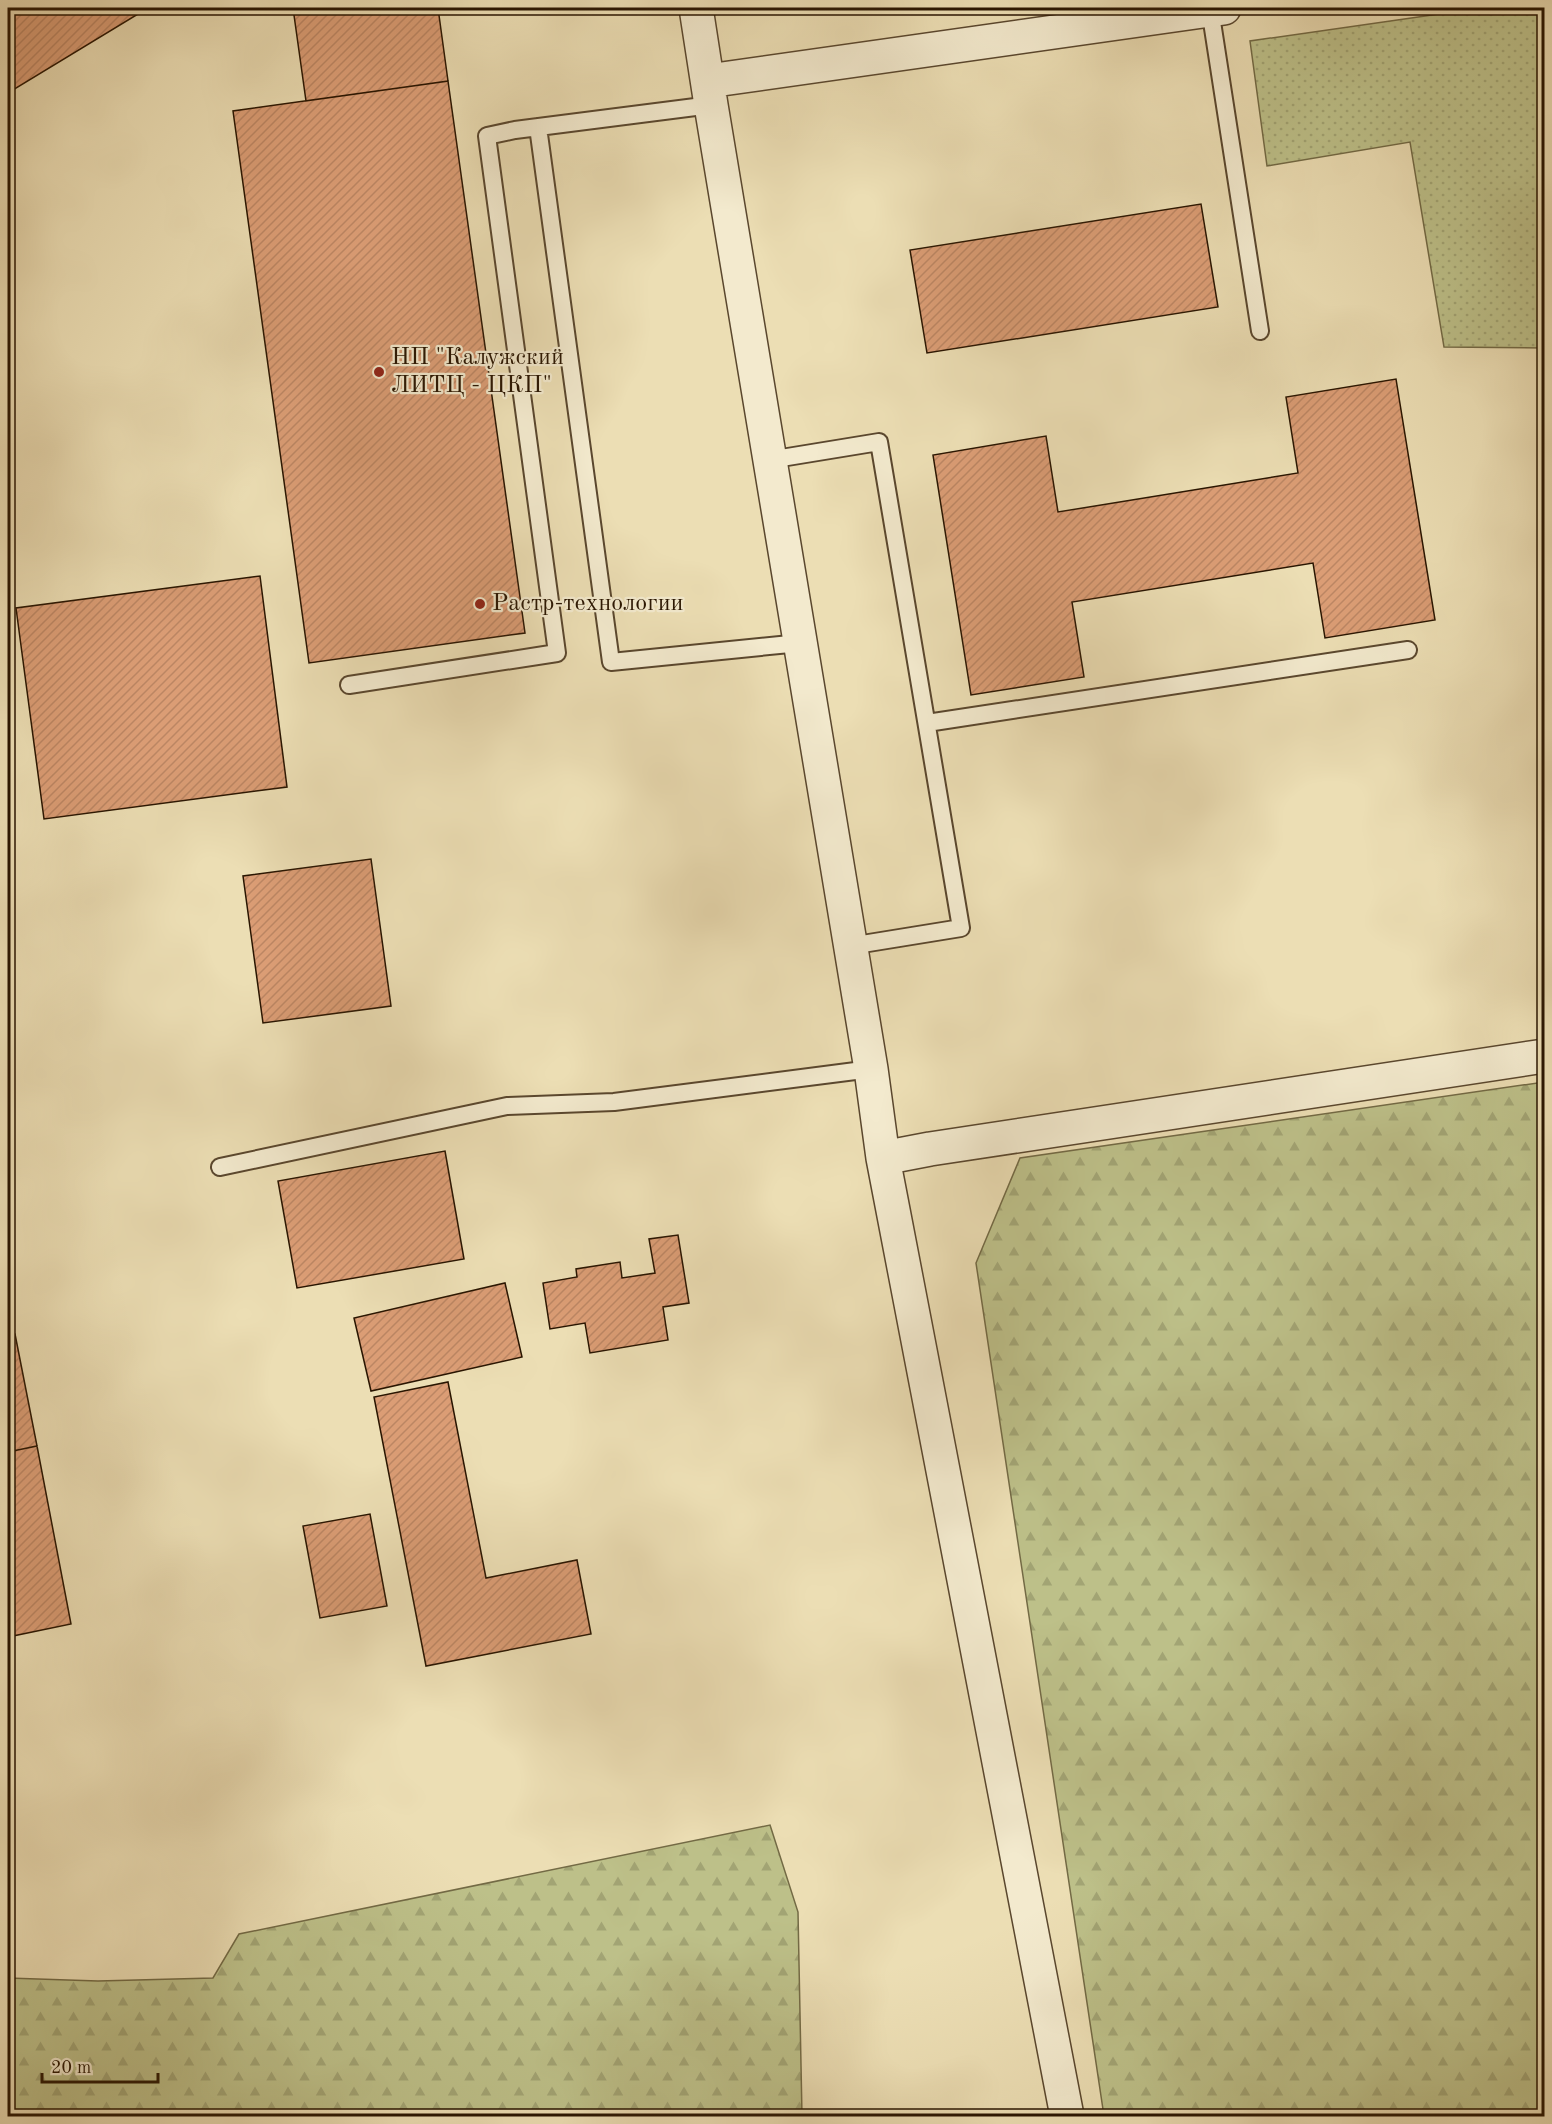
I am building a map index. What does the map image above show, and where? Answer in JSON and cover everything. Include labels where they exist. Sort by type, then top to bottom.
[{"type":"street","points":[[696,8],[871,1070],[883,1158],[1067,2116]]},
{"type":"street","points":[[710,93],[1217,8]]},
{"type":"street","points":[[883,1158],[1545,1056]]},
{"type":"lane","points":[[1217,8],[1260,331]]},
{"type":"lane","points":[[349,685],[556,654],[487,136],[538,128],[710,93]]},
{"type":"lane","points":[[538,128],[611,662],[800,643]]},
{"type":"lane","points":[[769,460],[879,442],[927,723],[961,927],[850,946]]},
{"type":"lane","points":[[927,723],[1407,650]]},
{"type":"lane","points":[[220,1167],[507,1106],[614,1102],[871,1070]]},
{"type":"green space","points":[[1481,8],[1544,8],[1544,348],[1444,347],[1410,142],[1267,166],[1250,41]]},
{"type":"green space","points":[[1544,1082],[1544,2116],[1104,2116],[976,1263],[1020,1158]]},
{"type":"green space","points":[[770,1825],[798,1912],[802,2116],[8,2116],[8,1978],[98,1981],[213,1978],[239,1934]]},
{"type":"building","points":[[8,8],[148,8],[8,93]]},
{"type":"building","points":[[293,8],[438,8],[448,81],[306,101]]},
{"type":"building","name":"НП \"Калужский ЛИТЦ - ЦКП\"","points":[[448,81],[525,633],[309,663],[233,111]]},
{"type":"building","points":[[1201,204],[1218,307],[927,353],[910,250]]},
{"type":"building","points":[[1396,379],[1435,620],[1325,638],[1313,563],[1072,602],[1084,677],[971,695],[933,455],[1046,436],[1058,512],[1298,473],[1286,397]]},
{"type":"building","points":[[260,576],[287,787],[44,819],[16,608]]},
{"type":"building","points":[[371,859],[391,1006],[263,1023],[243,876]]},
{"type":"building","points":[[445,1151],[464,1259],[297,1288],[278,1181]]},
{"type":"building","points":[[678,1235],[689,1303],[663,1307],[668,1340],[590,1353],[585,1323],[550,1329],[543,1283],[577,1277],[576,1269],[620,1262],[622,1278],[655,1273],[649,1239]]},
{"type":"building","points":[[505,1283],[522,1357],[371,1391],[354,1318]]},
{"type":"building","points":[[15,1334],[37,1446],[8,1452],[8,1335]]},
{"type":"building","points":[[448,1382],[486,1578],[577,1560],[591,1634],[426,1666],[374,1397]]},
{"type":"building","points":[[37,1446],[71,1624],[8,1637],[8,1452]]},
{"type":"building","points":[[370,1514],[387,1606],[320,1618],[303,1526]]},
{"type":"place","name":"НП \"Калужский ЛИТЦ - ЦКП\"","points":[[379,372]]},
{"type":"place","name":"Растр-технологии","points":[[480,604]]}]
